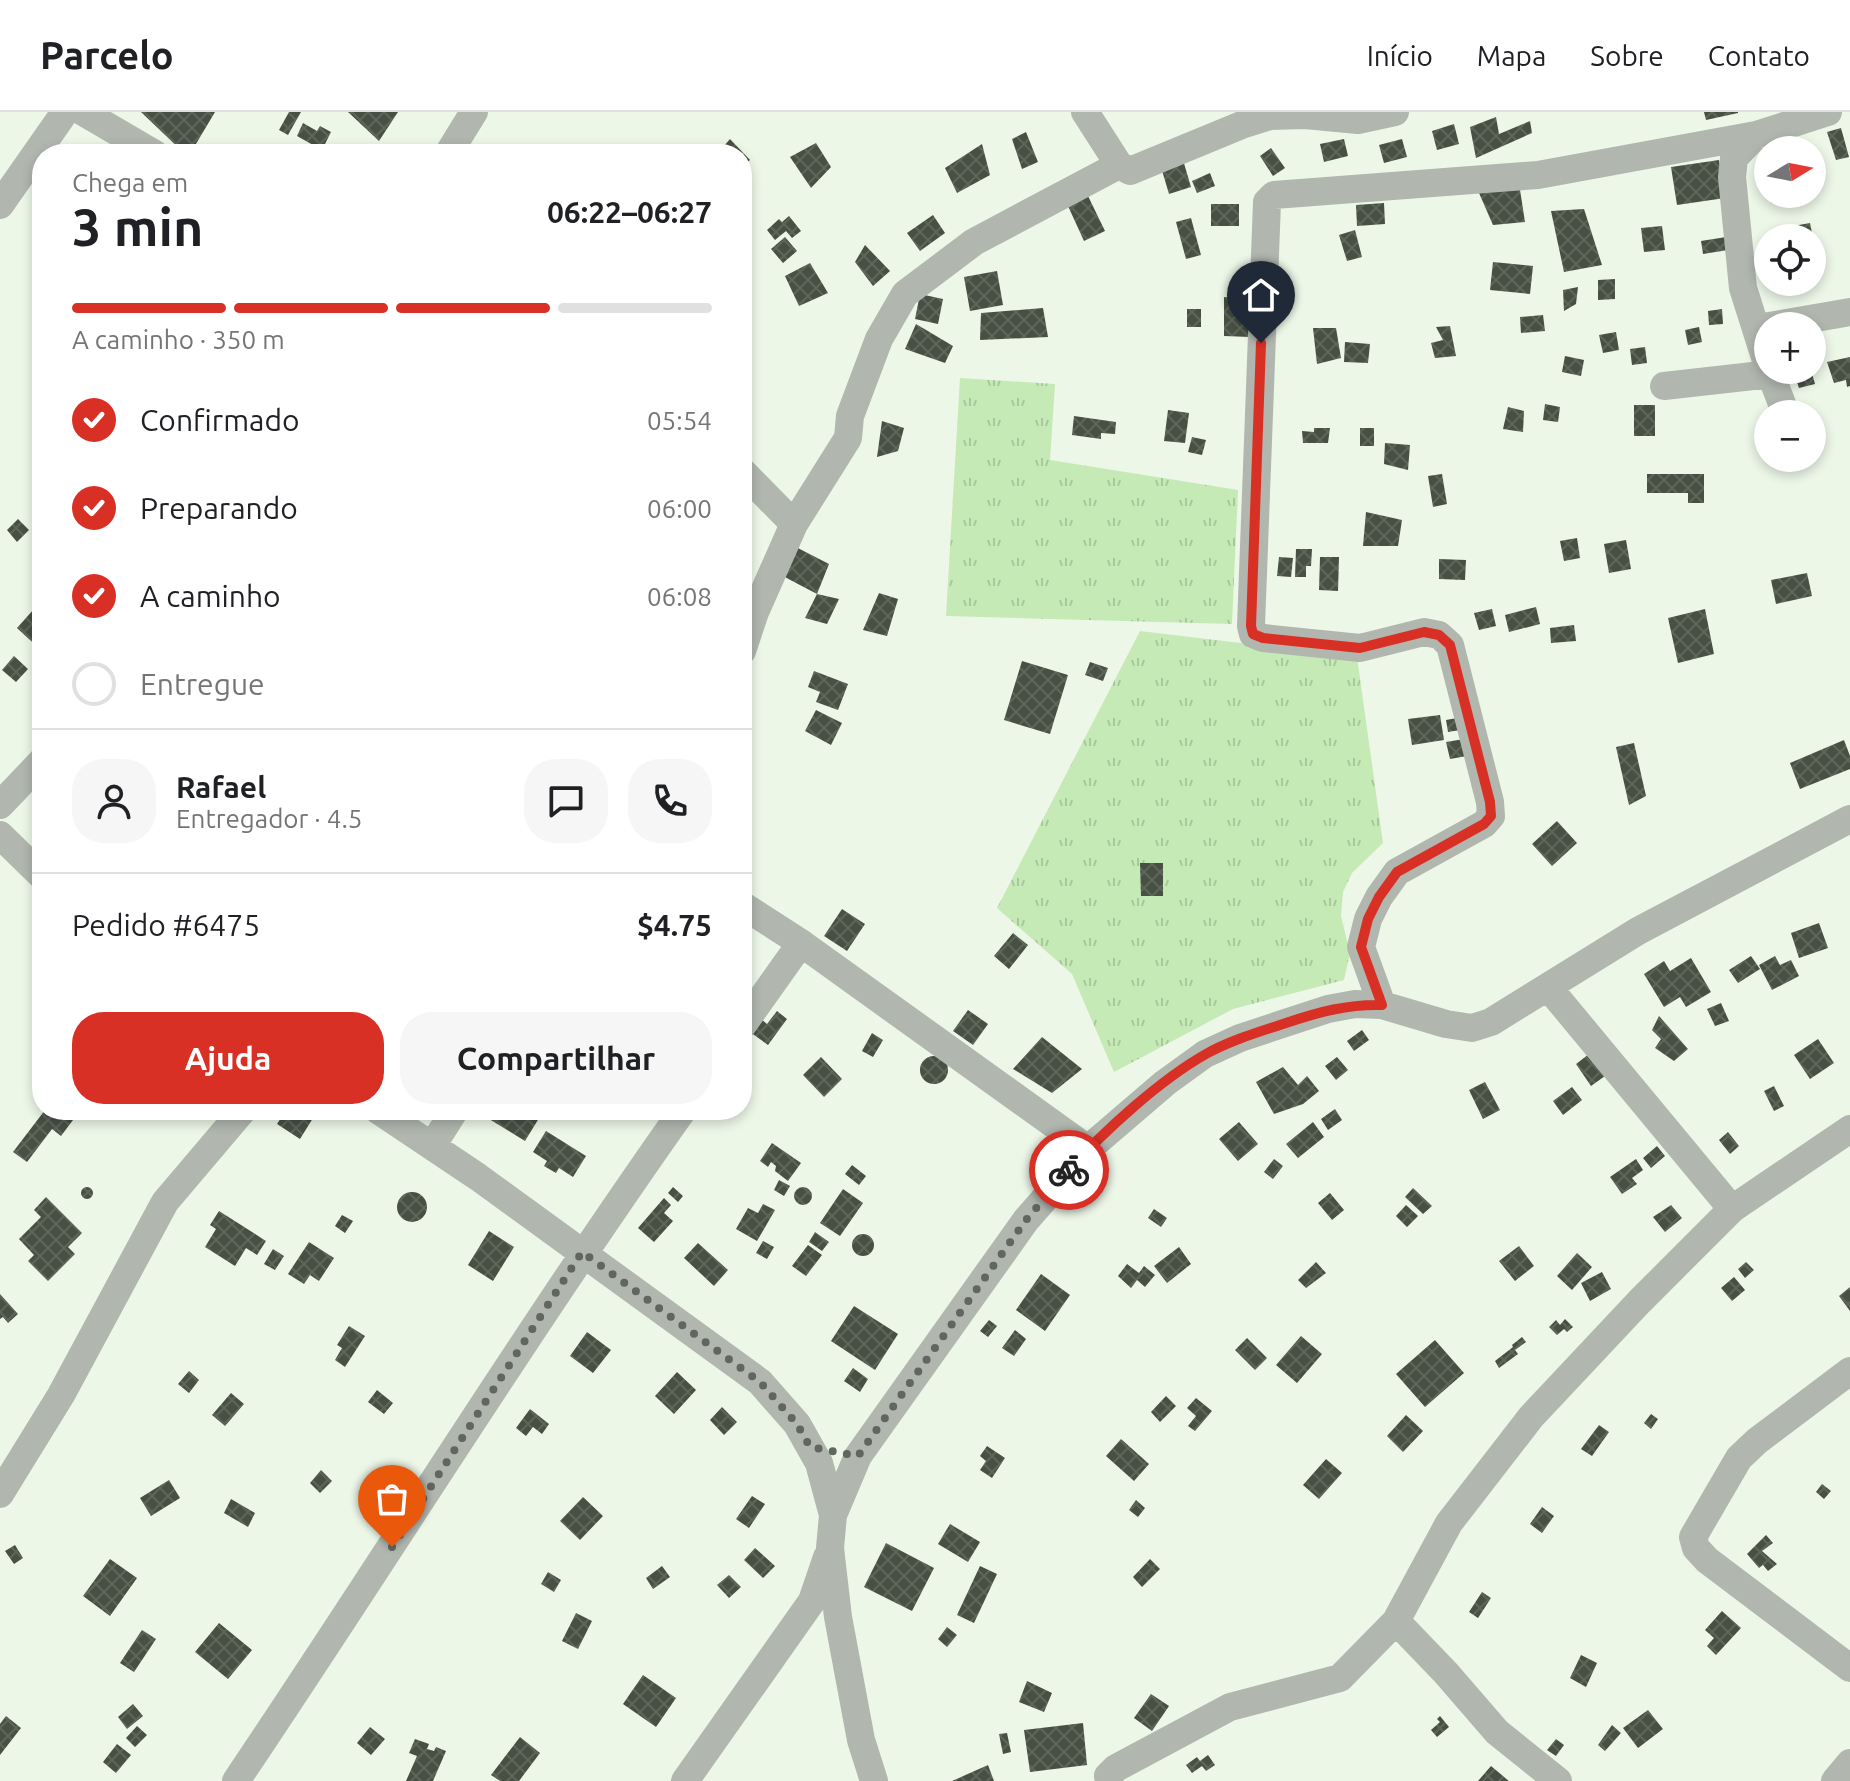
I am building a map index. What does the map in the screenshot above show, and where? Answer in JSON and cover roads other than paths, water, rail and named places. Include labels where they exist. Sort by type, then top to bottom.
[{"type":"street","points":[[43,144],[65,112]]},
{"type":"street","points":[[83,112],[138,144]]},
{"type":"street","points":[[454,144],[474,112]]},
{"type":"street","points":[[1085,112],[1119,165],[1130,171],[1270,116],[1305,115],[1358,120],[1395,112]]},
{"type":"street","points":[[1382,1005],[1361,947],[1368,919],[1379,897],[1397,872],[1484,824],[1491,816],[1490,802],[1450,645],[1439,635],[1424,632],[1360,648],[1263,638],[1253,634],[1267,202],[1274,195],[1538,175],[1752,124],[1828,112]]},
{"type":"street","points":[[1752,124],[1734,158],[1732,177],[1743,288],[1756,312]]},
{"type":"street","points":[[0,205],[32,159]]},
{"type":"street","points":[[752,621],[794,524],[848,438],[850,416],[879,339],[905,294],[974,242],[1119,165]]},
{"type":"street","points":[[1826,316],[1850,312]]},
{"type":"street","points":[[1664,386],[1754,372]]},
{"type":"street","points":[[752,481],[794,524]]},
{"type":"street","points":[[0,805],[32,771]]},
{"type":"street","points":[[874,1781],[861,1740],[838,1617],[830,1548],[833,1515],[858,1456],[1026,1220],[1088,1149],[1165,1083],[1205,1054],[1240,1038],[1328,1009],[1355,1004],[1382,1005],[1446,1024],[1472,1028],[1491,1022],[1638,931],[1850,819]]},
{"type":"street","points":[[0,835],[32,866]]},
{"type":"street","points":[[752,911],[801,943],[1088,1149]]},
{"type":"street","points":[[752,1012],[801,943]]},
{"type":"street","points":[[1548,987],[1732,1209]]},
{"type":"street","points":[[0,1494],[61,1395],[165,1202],[235,1120]]},
{"type":"street","points":[[393,1120],[760,1382],[797,1424],[819,1463],[833,1515]]},
{"type":"street","points":[[432,1146],[449,1120]]},
{"type":"street","points":[[236,1781],[383,1561],[582,1252],[676,1120]]},
{"type":"street","points":[[1109,1781],[1108,1776],[1116,1768],[1230,1707],[1340,1678],[1396,1621],[1449,1523],[1531,1417],[1732,1209],[1850,1129]]},
{"type":"street","points":[[1850,1371],[1739,1458],[1693,1537],[1696,1548],[1707,1560],[1850,1668]]},
{"type":"street","points":[[810,1447],[858,1456]]},
{"type":"street","points":[[685,1781],[812,1601],[830,1548]]},
{"type":"street","points":[[812,1601],[838,1617]]},
{"type":"street","points":[[1396,1621],[1497,1732],[1558,1781]]},
{"type":"street","points":[[1835,1781],[1850,1763]]}]
